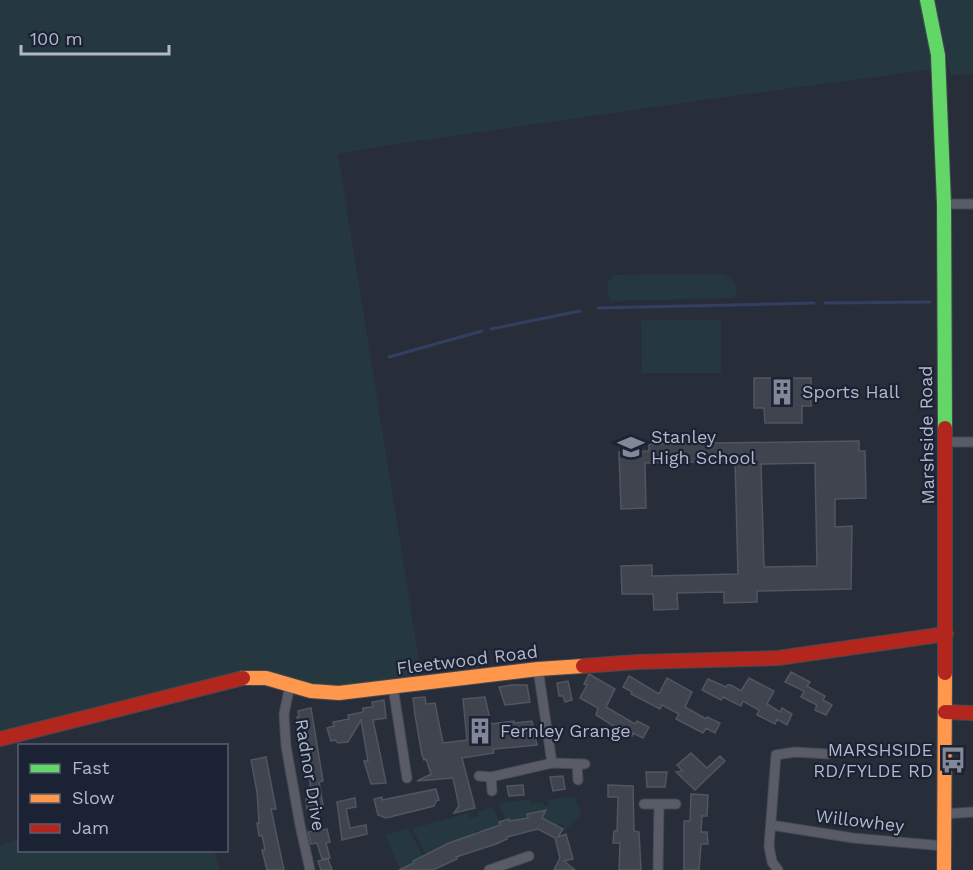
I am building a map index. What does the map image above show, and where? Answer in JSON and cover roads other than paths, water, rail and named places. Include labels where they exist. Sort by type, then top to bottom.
[{"type":"street","name":"Marshside Road","points":[[927,0],[938,54],[944,204],[946,634],[944,870]]},
{"type":"street","points":[[944,204],[973,204]]},
{"type":"street","points":[[945,442],[973,442]]},
{"type":"street","name":"Fleetwood Road","points":[[0,739],[240,678],[266,678],[311,691],[338,693],[538,669],[778,658],[946,634]]},
{"type":"street","points":[[538,669],[552,763]]},
{"type":"street","name":"Radnor Drive","points":[[290,685],[284,714],[286,746],[310,870]]},
{"type":"street","points":[[393,687],[407,778]]},
{"type":"street","points":[[945,712],[973,713]]},
{"type":"street","points":[[778,870],[772,862],[769,846],[776,755],[795,752],[828,754]]},
{"type":"street","points":[[479,776],[491,777],[552,763],[581,764],[578,780]]},
{"type":"street","points":[[491,777],[492,791]]},
{"type":"street","points":[[644,804],[676,804]]},
{"type":"street","points":[[658,870],[659,804]]},
{"type":"street","points":[[943,814],[973,812]]},
{"type":"street","name":"Willowhey","points":[[771,825],[852,838],[944,846]]},
{"type":"street","points":[[489,870],[529,856]]},
{"type":"waterway","points":[[825,303],[930,302]]},
{"type":"waterway","points":[[598,308],[814,303]]},
{"type":"waterway","points":[[491,329],[580,311]]},
{"type":"waterway","points":[[389,357],[482,331]]},
{"type":"place","name":"Sports Hall","points":[[782,392]]},
{"type":"place","name":"Stanley High School","points":[[631,447]]},
{"type":"place","name":"Fernley Grange","points":[[480,731]]},
{"type":"place","name":"MARSHSIDE RD/FYLDE RD","points":[[953,760]]}]
